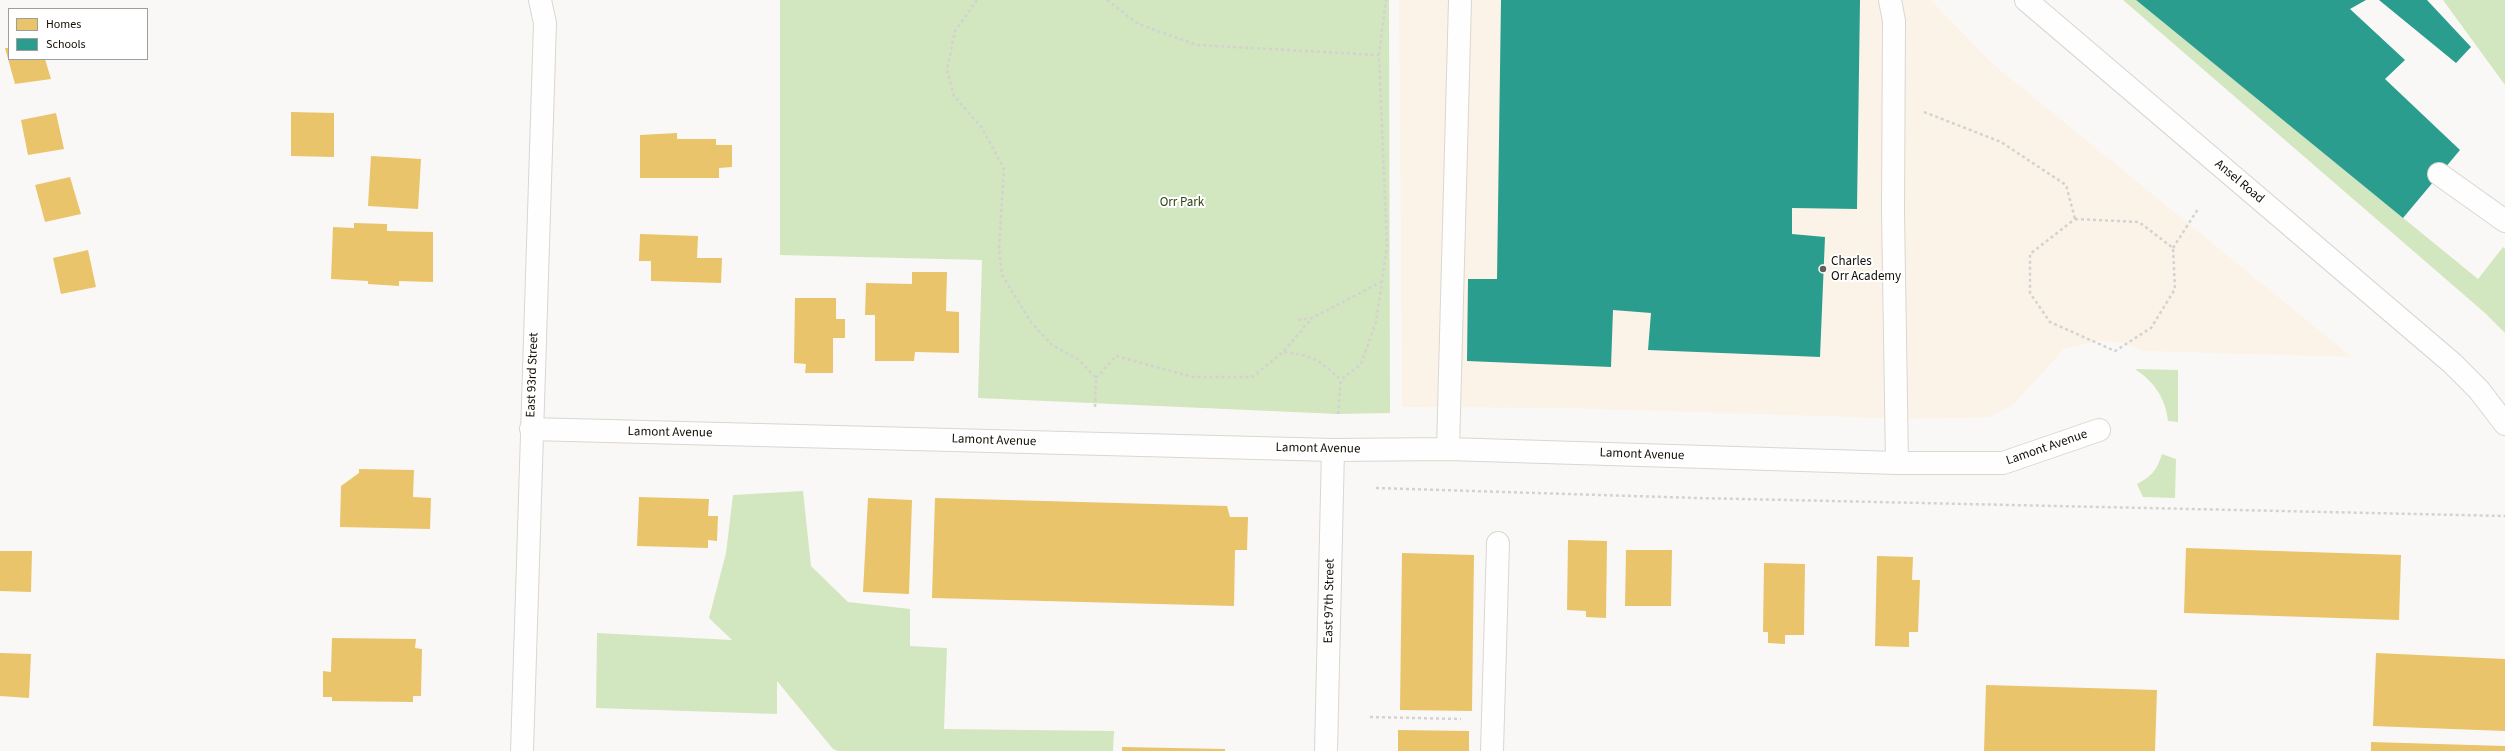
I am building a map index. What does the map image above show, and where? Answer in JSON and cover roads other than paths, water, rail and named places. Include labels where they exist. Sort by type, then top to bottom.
[{"type":"street","name":"East 93rd Street","points":[[522,751],[545,23],[540,0]]},
{"type":"street","points":[[1448,449],[1460,0]]},
{"type":"street","points":[[1890,0],[1894,21],[1893,212],[1897,463]]},
{"type":"street","name":"Ansel Road","points":[[2026,0],[2452,364],[2479,390],[2505,424]]},
{"type":"street","points":[[2440,174],[2505,221]]},
{"type":"street","name":"Lamont Avenue","points":[[531,429],[1333,450],[1448,449],[1897,463],[2003,463],[2099,430]]},
{"type":"street","name":"East 97th Street","points":[[1326,751],[1333,450]]},
{"type":"street","points":[[1492,751],[1498,543]]},
{"type":"place","name":"Charles Orr Academy","points":[[1823,269]]},
{"type":"park label","name":"Orr Park","points":[[1182,203]]}]
